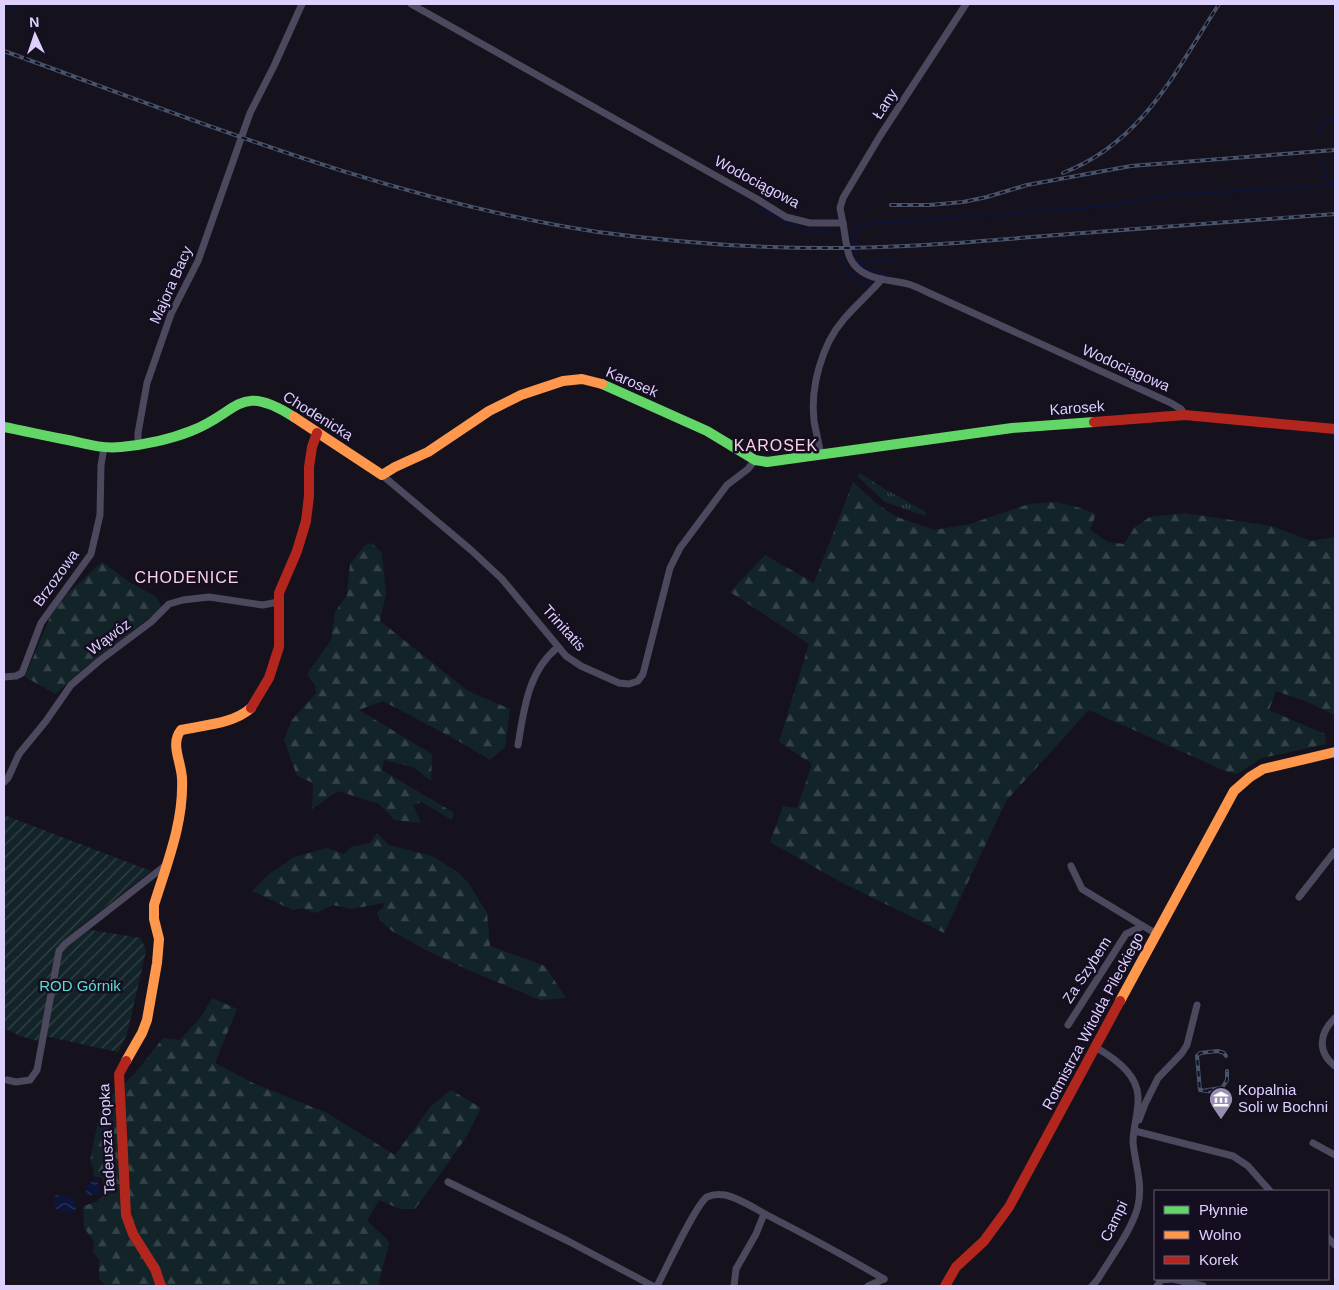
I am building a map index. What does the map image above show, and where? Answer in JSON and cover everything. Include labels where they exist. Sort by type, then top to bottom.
[{"type":"street","name":"Majora Bacy","points":[[138,445],[138,433],[147,383],[171,314],[198,260],[256,100],[274,66],[302,4]]},
{"type":"street","name":"Wodociągowa","points":[[411,4],[786,217],[810,223],[843,223],[848,252],[854,265],[865,274],[910,285],[927,292],[1171,403],[1181,409],[1185,415]]},
{"type":"street","name":"Łany","points":[[843,223],[840,208],[843,198],[880,136],[966,4]]},
{"type":"street","points":[[821,455],[814,420],[814,405],[823,354],[828,341],[844,318],[882,279]]},
{"type":"street","name":"Karosek","points":[[382,475],[395,466],[428,452],[488,411],[521,395],[563,381],[582,379],[620,391],[707,431],[755,460],[767,462],[1012,428],[1185,415],[1335,430]]},
{"type":"street","name":"Chodenicka","points":[[4,428],[104,448],[138,445],[190,432],[237,404],[258,400],[277,406],[382,475]]},
{"type":"street","name":"Tadeusza Popka","points":[[161,1286],[155,1269],[133,1234],[126,1215],[119,1074],[142,1033],[147,1020],[157,963],[159,939],[154,919],[154,905],[180,822],[182,777],[175,741],[177,735],[182,730],[244,714],[252,708],[269,678],[279,648],[279,594],[297,551],[306,521],[310,496],[312,447],[317,433]]},
{"type":"street","name":"Brzozowa","points":[[4,677],[16,676],[22,673],[41,623],[91,554],[100,515],[101,465],[104,448]]},
{"type":"street","name":"Trinitatis","points":[[382,475],[471,550],[502,579],[520,598],[566,656],[603,677],[619,683],[629,684],[638,681],[643,674],[670,568],[680,548],[727,486],[748,469],[755,460]]},
{"type":"street","name":"Wąwóz","points":[[4,782],[8,778],[19,754],[46,721],[71,685],[99,661],[151,622],[169,604],[189,598],[209,597],[263,605],[278,602]]},
{"type":"street","points":[[518,745],[530,687],[541,665],[558,647]]},
{"type":"street","name":"Rotmistrza Witolda Pileckiego","points":[[945,1286],[956,1267],[993,1230],[1008,1207],[1234,791],[1263,769],[1335,752]]},
{"type":"street","points":[[1299,897],[1335,851]]},
{"type":"street","points":[[7,1080],[16,1082],[30,1080],[37,1070],[59,951],[65,944],[168,863]]},
{"type":"street","points":[[1071,866],[1082,889],[1157,934]]},
{"type":"street","name":"Za Szybem","points":[[1068,1025],[1126,934],[1143,926]]},
{"type":"street","points":[[1196,1005],[1187,1045],[1182,1053],[1158,1078],[1135,1129],[1233,1156],[1248,1166],[1269,1190]]},
{"type":"street","points":[[1335,1018],[1324,1032],[1322,1046],[1324,1055],[1335,1066]]},
{"type":"street","name":"Campi","points":[[1092,1286],[1131,1224],[1138,1207],[1141,1188],[1133,1140],[1138,1096],[1133,1079],[1112,1057],[1095,1047]]},
{"type":"street","points":[[1313,1143],[1335,1155]]},
{"type":"street","points":[[448,1182],[655,1286],[703,1200],[716,1194],[727,1196],[884,1279],[868,1286]]},
{"type":"street","points":[[734,1286],[736,1269],[756,1234],[764,1214]]},
{"type":"street","name":"Rotmistrza Witolda Pileckiego","points":[[951,1286],[967,1257]]},
{"type":"street","points":[[1177,1280],[1203,1286]]},
{"type":"green space","points":[[860,473],[926,512],[925,516],[885,502],[857,476]]},
{"type":"green space","points":[[853,482],[877,504],[897,517],[934,530],[970,524],[1029,504],[1056,502],[1096,514],[1090,530],[1108,542],[1124,544],[1135,527],[1150,517],[1184,513],[1272,526],[1311,541],[1335,537],[1335,715],[1305,701],[1276,691],[1269,710],[1325,734],[1326,744],[1262,758],[1237,774],[1225,771],[1089,710],[1006,801],[944,933],[839,881],[770,842],[783,806],[797,808],[812,764],[779,742],[809,644],[730,592],[765,555],[814,583]]},
{"type":"green space","points":[[372,543],[382,553],[386,594],[380,621],[468,691],[510,709],[505,747],[490,760],[383,701],[359,710],[432,754],[431,781],[413,767],[384,760],[382,770],[454,813],[452,820],[422,802],[413,805],[421,823],[395,820],[379,804],[338,791],[312,809],[313,783],[297,776],[284,740],[292,720],[316,693],[315,685],[307,674],[331,640],[335,612],[347,595],[350,564],[365,545]]},
{"type":"green space","points":[[102,562],[131,583],[156,597],[162,608],[89,664],[56,694],[25,677],[50,617],[68,593]]},
{"type":"green space","name":"ROD Górnik","points":[[4,815],[151,871],[78,928],[141,938],[146,951],[127,1034],[118,1052],[40,1035],[38,1041],[20,1036],[4,1028]]},
{"type":"green space","points":[[377,833],[389,845],[432,856],[459,873],[469,884],[487,913],[490,946],[545,966],[566,998],[540,1000],[424,949],[392,931],[381,921],[377,912],[383,908],[384,903],[351,909],[333,905],[315,913],[302,908],[293,910],[252,891],[268,875],[294,857],[327,848],[344,854],[351,847],[370,843]]},
{"type":"green space","points":[[212,998],[237,1009],[215,1063],[253,1083],[327,1113],[395,1155],[431,1106],[451,1090],[481,1108],[465,1139],[415,1209],[400,1209],[379,1200],[367,1221],[386,1238],[389,1244],[378,1286],[106,1286],[99,1278],[99,1260],[93,1252],[94,1241],[84,1228],[83,1206],[96,1202],[106,1193],[102,1178],[93,1176],[94,1169],[90,1161],[101,1106],[137,1071],[163,1038],[180,1040],[201,1017]]},
{"type":"water","points":[[96,1178],[99,1193],[86,1196],[86,1187]]},
{"type":"water","points":[[57,1195],[74,1198],[76,1207],[74,1214],[55,1208],[54,1197]]},
{"type":"waterway","points":[[4,6],[15,11]]},
{"type":"waterway","points":[[1317,135],[1322,122],[1335,118]]},
{"type":"waterway","points":[[1321,158],[1329,186]]},
{"type":"waterway","points":[[889,275],[866,268],[858,260],[855,251],[854,234],[860,225],[1108,206],[1169,195],[1335,185]]},
{"type":"waterway","points":[[759,208],[789,224],[808,230],[834,233]]},
{"type":"waterway","points":[[1333,230],[1335,234]]},
{"type":"waterway","points":[[841,257],[851,276],[869,285]]},
{"type":"waterway","points":[[859,263],[899,259]]},
{"type":"railway","points":[[1063,173],[1091,160],[1115,143],[1136,124],[1171,79],[1219,4]]},
{"type":"railway","points":[[4,51],[223,131],[371,180],[521,218],[629,236],[752,246],[874,247],[1335,214]]},
{"type":"railway","points":[[891,205],[930,205],[963,202],[1027,185],[1131,166],[1335,150]]},
{"type":"railway","points":[[1217,1108],[1214,1092],[1200,1090],[1197,1056],[1200,1053],[1218,1051],[1226,1056]]},
{"type":"railway","points":[[1207,1090],[1222,1088],[1227,1080],[1227,1071]]},
{"type":"traffic: fast","points":[[602,384],[707,431],[755,460],[767,462],[1012,428],[1094,422]]},
{"type":"traffic: fast","points":[[4,427],[94,446],[114,447],[148,443],[183,434],[207,424],[230,409],[249,401],[261,401],[294,417]]},
{"type":"traffic: slow","points":[[294,417],[382,475],[428,452],[489,411],[521,395],[563,381],[582,379],[602,384]]},
{"type":"traffic: slow","points":[[126,1061],[147,1020],[157,963],[159,939],[154,919],[154,905],[174,842],[182,794],[182,778],[176,747],[178,735],[181,730],[227,721],[251,708]]},
{"type":"traffic: slow","points":[[1120,1001],[1234,791],[1263,769],[1335,752]]},
{"type":"traffic: jam","points":[[1094,422],[1185,415],[1335,429]]},
{"type":"traffic: jam","points":[[251,708],[269,678],[279,647],[279,593],[297,551],[306,521],[309,496],[309,467],[312,447],[317,433]]},
{"type":"traffic: jam","points":[[945,1286],[956,1267],[984,1241],[1009,1207],[1120,1001]]},
{"type":"traffic: jam","points":[[126,1061],[119,1074],[126,1215],[133,1234],[155,1269],[161,1286]]},
{"type":"place","name":"Kopalnia Soli w Bochni","points":[[1221,1120]]},
{"type":"district","name":"KAROSEK","points":[[776,445]]},
{"type":"district","name":"CHODENICE","points":[[187,577]]}]
